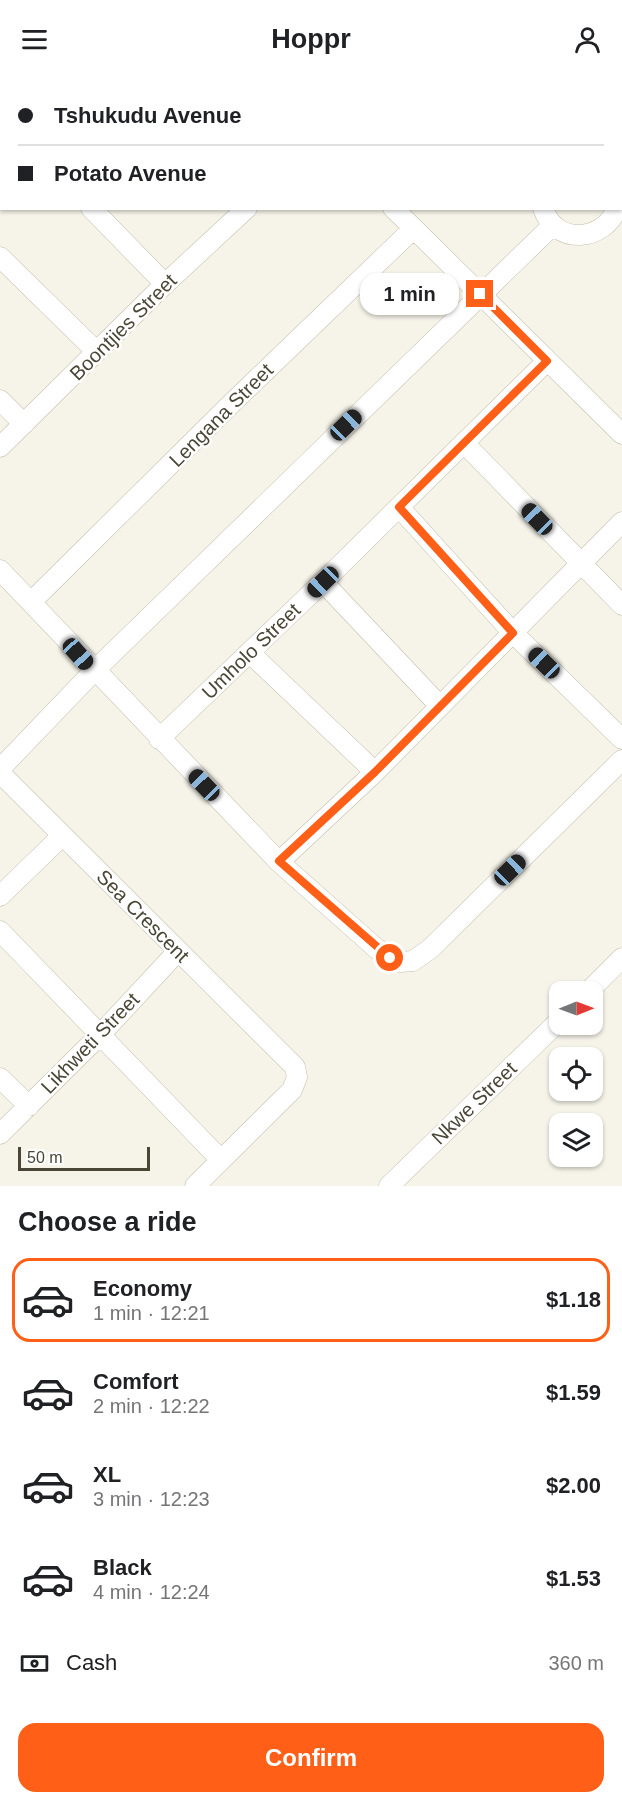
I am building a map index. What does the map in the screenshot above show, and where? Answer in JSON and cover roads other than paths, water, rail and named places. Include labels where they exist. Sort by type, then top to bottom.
[{"type":"street","points":[[93,210],[165,284]]},
{"type":"street","points":[[395,210],[622,434]]},
{"type":"street","name":"Boontjies Street","points":[[0,447],[239,211]]},
{"type":"street","points":[[0,771],[94,671],[480,294],[548,217],[576,236],[589,235],[616,220]]},
{"type":"street","name":"Lengana Street","points":[[31,602],[241,394],[413,229]]},
{"type":"street","points":[[0,257],[97,352]]},
{"type":"street","name":"Umholo Street","points":[[159,739],[323,582],[547,361]]},
{"type":"street","points":[[0,400],[24,424]]},
{"type":"street","points":[[464,443],[622,605]]},
{"type":"street","points":[[399,507],[513,633],[622,739]]},
{"type":"street","points":[[279,861],[375,772],[622,522]]},
{"type":"street","points":[[0,570],[159,739],[279,861],[377,949],[400,962],[413,962],[430,949],[622,760]]},
{"type":"street","points":[[323,582],[440,706]]},
{"type":"street","points":[[250,652],[375,772]]},
{"type":"street","name":"Sea Crescent","points":[[0,771],[62,836],[296,1066],[297,1077],[292,1090],[221,1160]]},
{"type":"street","points":[[0,896],[62,836]]},
{"type":"street","points":[[0,931],[221,1160],[195,1186]]},
{"type":"street","name":"Likhweti Street","points":[[0,1134],[99,1036],[178,951]]},
{"type":"street","points":[[599,981],[622,958]]},
{"type":"street","name":"Nkwe Street","points":[[389,1186],[549,1031]]},
{"type":"street","points":[[0,1078],[29,1106]]}]
